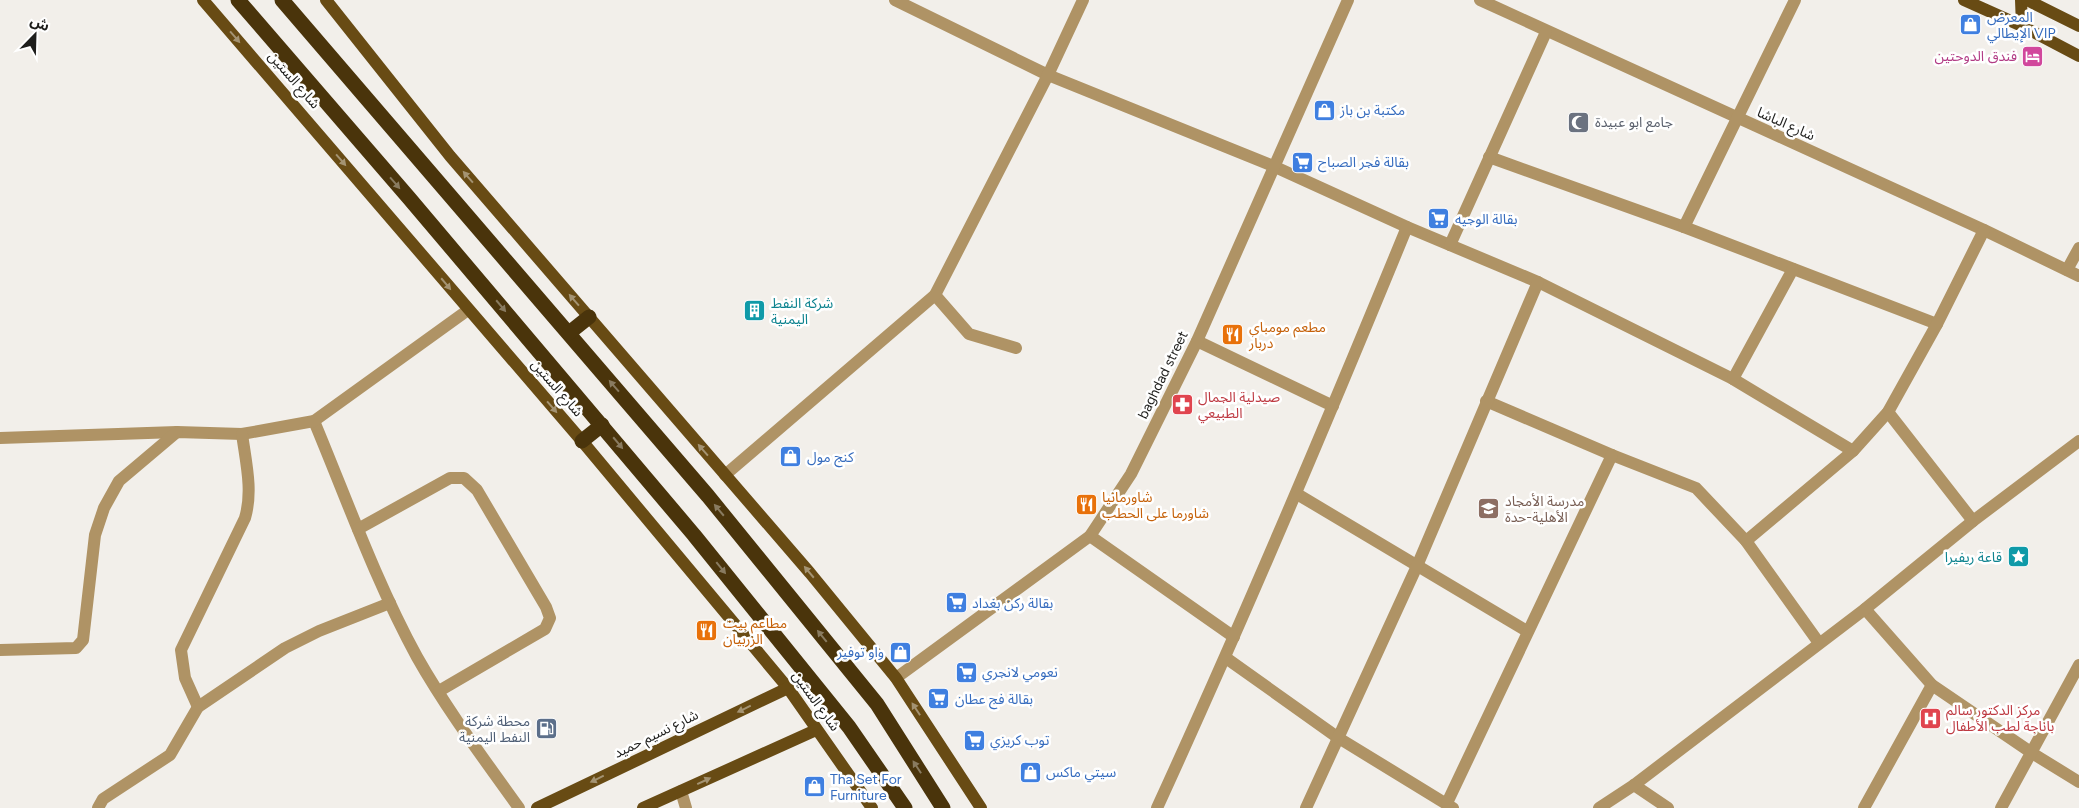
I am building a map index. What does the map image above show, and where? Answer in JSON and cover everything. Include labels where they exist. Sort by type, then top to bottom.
[{"type":"highway","name":"شارع الستين","points":[[238,0],[694,534],[849,727],[905,808]]},
{"type":"highway","points":[[282,0],[708,496],[877,704],[944,808]]},
{"type":"highway","points":[[569,333],[589,317]]},
{"type":"highway","points":[[582,441],[602,425]]},
{"type":"main road","name":"شارع الستين","points":[[203,0],[582,441],[788,688],[872,808]]},
{"type":"main road","points":[[326,0],[450,156],[810,573],[896,678],[981,808]]},
{"type":"main road","points":[[1964,0],[2022,26],[2079,56]]},
{"type":"main road","points":[[2021,0],[2022,26]]},
{"type":"main road","points":[[2027,0],[2079,26]]},
{"type":"main road","name":"شارع نسيم حميد","points":[[537,808],[788,688]]},
{"type":"main road","points":[[643,808],[816,730]]},
{"type":"street","points":[[896,0],[1048,75],[1273,166],[1407,227],[1538,282],[1733,379],[1853,451]]},
{"type":"street","points":[[725,475],[935,296],[1048,75],[1084,0]]},
{"type":"street","name":"baghdad street","points":[[896,678],[1090,536],[1131,474],[1197,341],[1348,0]]},
{"type":"street","name":"شارع الباشا","points":[[1480,0],[1546,32],[1984,230],[2079,276]]},
{"type":"street","points":[[1684,227],[1736,117],[1795,0]]},
{"type":"street","points":[[1450,245],[1546,32]]},
{"type":"street","points":[[1489,157],[1684,227],[1938,324]]},
{"type":"street","points":[[1157,808],[1226,658],[1297,494],[1407,227]]},
{"type":"street","points":[[1746,541],[1853,451],[1888,412],[1938,324],[1984,230]]},
{"type":"street","points":[[2067,270],[2079,248]]},
{"type":"street","points":[[1733,379],[1793,269]]},
{"type":"street","points":[[1306,808],[1417,566],[1538,282]]},
{"type":"street","points":[[935,296],[969,334],[1016,348]]},
{"type":"street","points":[[0,438],[177,432],[242,434],[314,421],[468,310]]},
{"type":"street","points":[[1197,341],[1333,406]]},
{"type":"street","points":[[1486,401],[1612,455],[1696,488],[1746,541],[1819,643]]},
{"type":"street","points":[[1888,412],[1973,521]]},
{"type":"street","points":[[314,421],[390,603],[417,657],[519,808]]},
{"type":"street","points":[[0,650],[76,648],[83,640],[96,535],[104,508],[119,481],[177,432]]},
{"type":"street","points":[[198,707],[185,678],[181,650],[245,518],[250,502],[242,434]]},
{"type":"street","points":[[1599,808],[1634,785],[1865,609],[1973,521],[2079,440]]},
{"type":"street","points":[[1226,658],[1337,737],[1450,806],[1527,631],[1612,455]]},
{"type":"street","points":[[358,529],[450,478],[464,478],[477,490],[546,606],[550,618],[545,629],[439,691]]},
{"type":"street","points":[[1297,494],[1527,631]]},
{"type":"street","points":[[1090,536],[1234,637]]},
{"type":"street","points":[[98,808],[103,799],[170,755],[198,707],[286,648],[320,631],[390,603]]},
{"type":"street","points":[[1865,609],[1932,685],[2032,753],[2079,782]]},
{"type":"street","points":[[2001,808],[2079,665]]},
{"type":"street","points":[[1864,808],[1932,685]]},
{"type":"street","points":[[1634,785],[1668,808]]},
{"type":"street","points":[[681,792],[686,808]]},
{"type":"place","name":"المعرض الإيطالي VIP","points":[[1971,25]]},
{"type":"place","name":"فندق الدوحتين","points":[[2033,56]]},
{"type":"place","name":"مكتبة بن باز","points":[[1324,110]]},
{"type":"place","name":"جامع ابو عبيدة","points":[[1579,122]]},
{"type":"place","name":"بقالة فجر الصباح","points":[[1302,162]]},
{"type":"place","name":"بقالة الوجيه","points":[[1439,219]]},
{"type":"place","name":"شركة النفط اليمنية","points":[[755,311]]},
{"type":"place","name":"مطعم مومباي دربار","points":[[1233,335]]},
{"type":"place","name":"صيدلية الجمال الطبيعي","points":[[1182,405]]},
{"type":"place","name":"كنج مول","points":[[791,457]]},
{"type":"place","name":"شاورمانيا شاورما على الحطب","points":[[1086,505]]},
{"type":"place","name":"مدرسة الأمجاد الأهلية-حدة","points":[[1489,509]]},
{"type":"place","name":"قاعة ريفيرا","points":[[2018,557]]},
{"type":"place","name":"بقالة ركن بغداد","points":[[956,603]]},
{"type":"place","name":"مطاعم بيت الزربيان","points":[[707,631]]},
{"type":"place","name":"واو توفير","points":[[900,652]]},
{"type":"place","name":"نعومي لانجري","points":[[966,672]]},
{"type":"place","name":"بقالة فج عطان","points":[[939,699]]},
{"type":"place","name":"مركز الدكتور سالم باناجة لطب الأطفال","points":[[1930,718]]},
{"type":"place","name":"محطة شركة النفط اليمنية","points":[[546,729]]},
{"type":"place","name":"توب كريزي","points":[[974,740]]},
{"type":"place","name":"سيتي ماكس","points":[[1030,772]]},
{"type":"place","name":"Tha Set For Furniture","points":[[814,787]]}]
